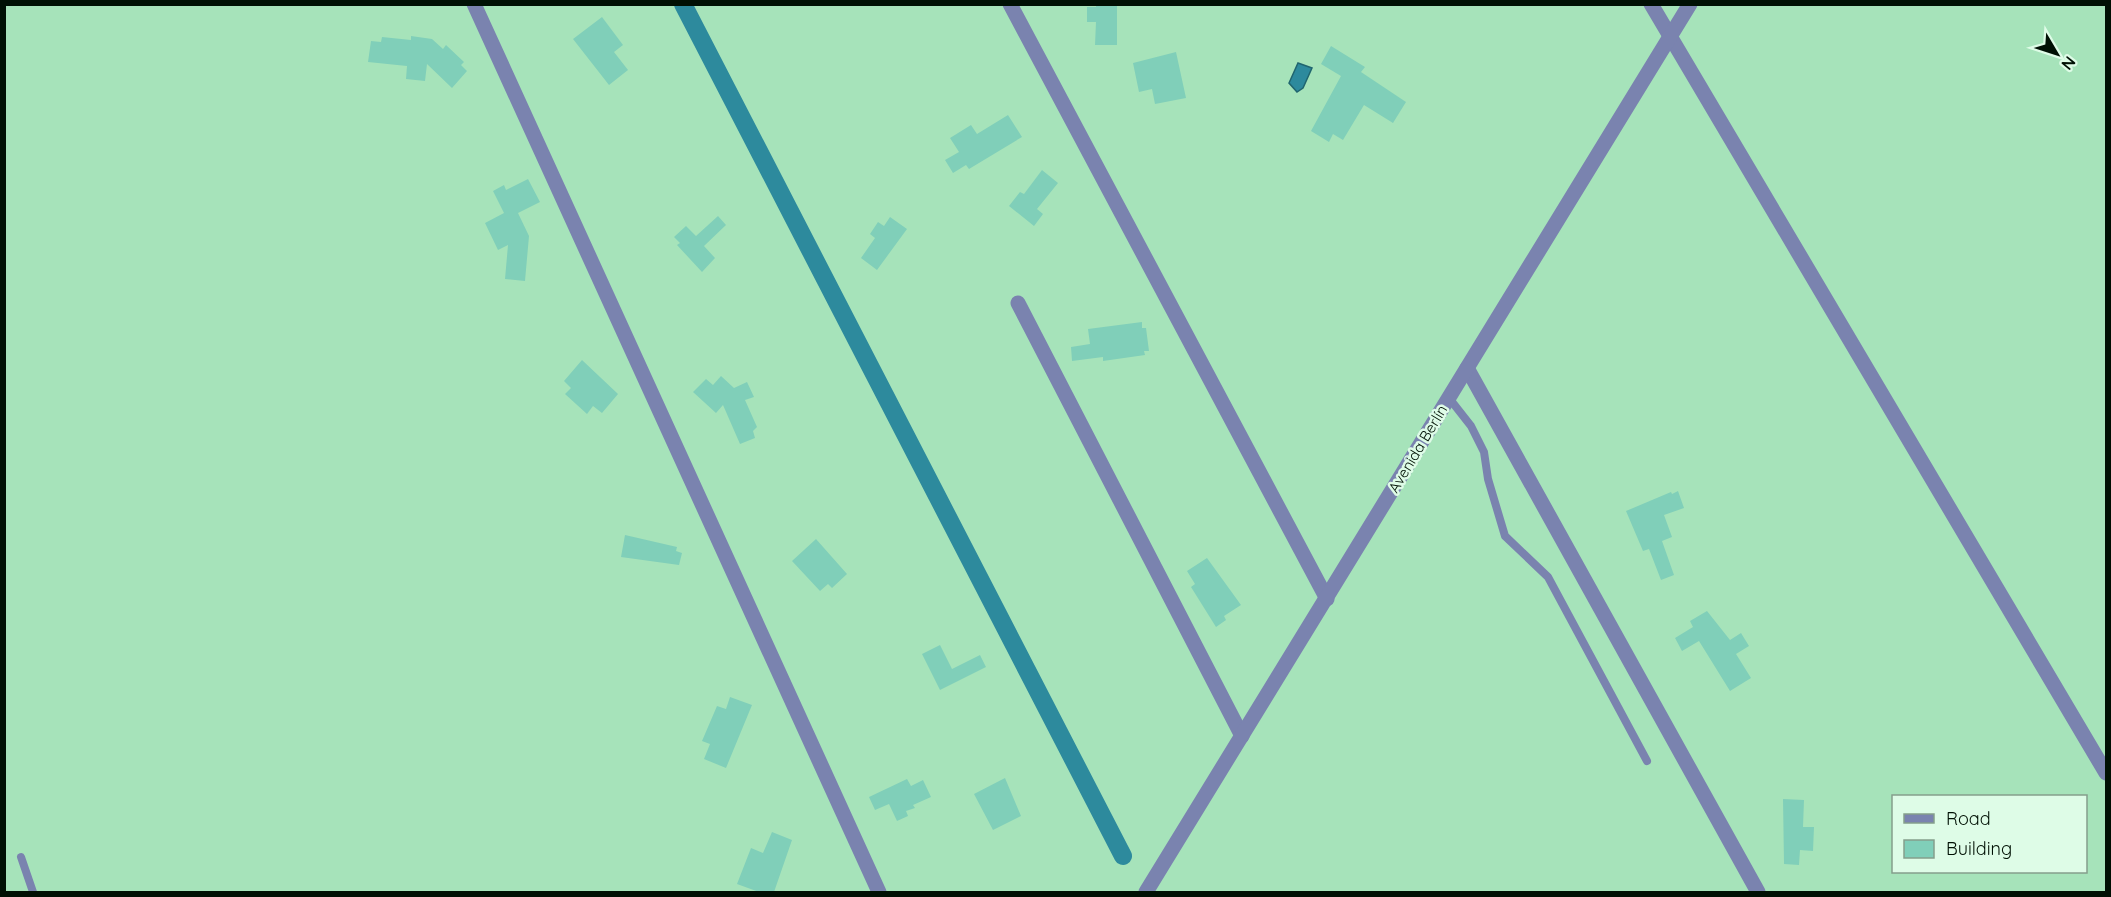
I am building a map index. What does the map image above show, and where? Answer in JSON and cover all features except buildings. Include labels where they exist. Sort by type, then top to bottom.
[{"type":"street","points":[[474,4],[879,892]]},
{"type":"street","points":[[1010,4],[1327,600]]},
{"type":"street","points":[[1651,4],[2106,773]]},
{"type":"street","name":"Avenida Berlín","points":[[1146,892],[1327,600],[1690,4]]},
{"type":"street","points":[[1018,303],[1242,736]]},
{"type":"street","points":[[1467,368],[1758,892]]},
{"type":"lane","points":[[1449,398],[1471,426],[1484,452],[1488,478],[1505,536],[1548,577],[1647,761]]},
{"type":"lane","points":[[21,856],[33,892]]},
{"type":"water","points":[[1298,63],[1312,68],[1303,88],[1297,92],[1289,83]]},
{"type":"waterway","points":[[683,4],[1123,856]]}]
